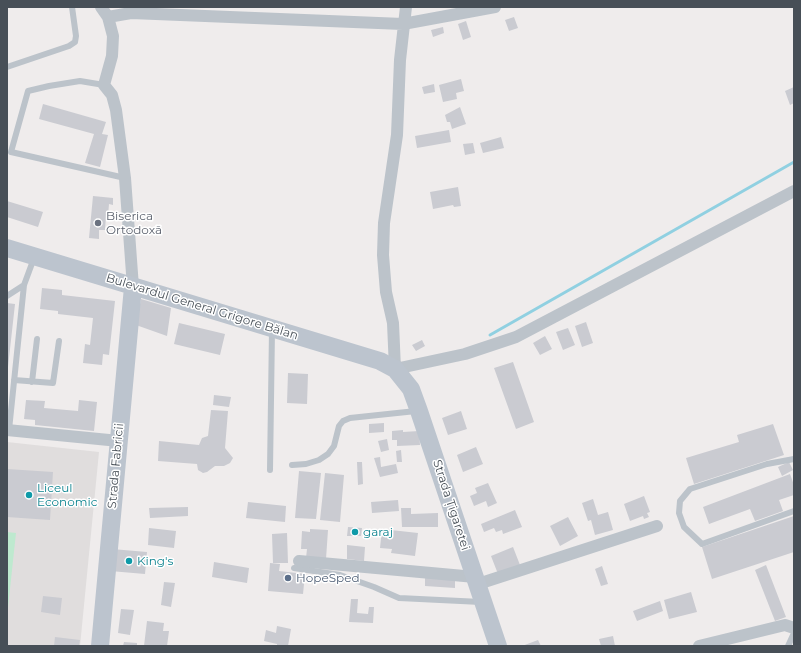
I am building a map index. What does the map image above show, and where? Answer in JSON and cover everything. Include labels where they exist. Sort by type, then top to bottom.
[{"type":"main road","name":"Bulevardul General Grigore Bălan","points":[[7,248],[380,361],[395,369]]},
{"type":"main road","name":"Strada Fabricii","points":[[100,646],[133,287]]},
{"type":"main road","name":"Strada Țigaretei","points":[[395,369],[411,389],[420,411],[498,646]]},
{"type":"street","points":[[101,7],[108,18],[113,36],[112,56],[104,85],[112,95],[116,110],[125,178],[133,287]]},
{"type":"street","points":[[406,7],[403,24],[397,135],[384,223],[383,255],[386,292],[393,323],[395,369],[465,354],[516,337],[794,191]]},
{"type":"street","points":[[108,18],[131,13],[255,13],[403,24],[494,7]]},
{"type":"street","points":[[8,430],[119,441]]},
{"type":"street","points":[[296,564],[476,580],[657,526]]},
{"type":"street","points":[[698,646],[785,625],[794,628]]},
{"type":"lane","points":[[7,67],[69,46],[75,42],[76,36],[72,7]]},
{"type":"lane","points":[[104,85],[80,81],[28,91],[11,152],[125,178]]},
{"type":"lane","points":[[8,430],[10,389],[14,380],[24,285],[34,256]]},
{"type":"lane","points":[[7,296],[24,285]]},
{"type":"lane","points":[[270,470],[272,329]]},
{"type":"lane","points":[[32,382],[37,339]]},
{"type":"lane","points":[[14,380],[50,384],[55,381],[59,341]]},
{"type":"lane","points":[[292,465],[313,462],[328,454],[334,446],[339,426],[343,421],[350,418],[420,411]]},
{"type":"lane","points":[[794,459],[768,464],[690,489],[680,501],[679,513],[684,527],[702,544],[794,511]]},
{"type":"lane","points":[[296,564],[340,575],[399,598],[483,602]]},
{"type":"lane","points":[[788,646],[794,633]]},
{"type":"shaded area","points":[[7,442],[99,452],[80,646],[7,646]]},
{"type":"green space","points":[[7,532],[16,533],[7,617]]},
{"type":"building","points":[[514,17],[518,28],[509,31],[505,20]]},
{"type":"building","points":[[466,21],[471,37],[463,40],[458,24]]},
{"type":"building","points":[[443,27],[444,33],[433,37],[431,30]]},
{"type":"building","points":[[461,79],[464,91],[456,93],[457,99],[443,102],[439,85]]},
{"type":"building","points":[[434,84],[435,92],[424,94],[422,87]]},
{"type":"building","points":[[794,87],[794,103],[790,105],[785,91]]},
{"type":"building","points":[[43,104],[106,122],[102,134],[108,135],[100,167],[85,163],[94,134],[39,119]]},
{"type":"building","points":[[460,107],[466,124],[452,129],[450,122],[447,122],[445,115]]},
{"type":"building","points":[[449,130],[451,142],[417,148],[415,136]]},
{"type":"building","points":[[501,137],[504,148],[483,153],[480,143]]},
{"type":"building","points":[[473,143],[475,153],[465,155],[463,144]]},
{"type":"building","points":[[458,187],[461,206],[454,207],[453,205],[433,209],[430,192]]},
{"type":"building","name":"Biserica Ortodoxă","points":[[93,196],[113,198],[113,205],[109,204],[108,216],[106,216],[105,230],[99,230],[99,239],[89,238]]},
{"type":"building","points":[[7,201],[43,212],[38,227],[7,217]]},
{"type":"building","points":[[42,288],[62,290],[62,295],[115,301],[109,355],[103,354],[102,365],[83,363],[85,344],[90,345],[93,318],[58,314],[58,311],[40,309]]},
{"type":"building","points":[[141,299],[171,308],[167,336],[136,325]]},
{"type":"building","points":[[7,303],[15,304],[8,367],[7,367]]},
{"type":"building","points":[[586,322],[593,343],[582,347],[575,326]]},
{"type":"building","points":[[179,323],[225,334],[220,355],[174,344]]},
{"type":"building","points":[[568,328],[575,345],[563,350],[556,332]]},
{"type":"building","points":[[545,336],[552,349],[540,355],[533,343]]},
{"type":"building","points":[[422,340],[425,346],[416,351],[412,345]]},
{"type":"building","points":[[513,362],[534,422],[516,429],[494,368]]},
{"type":"building","points":[[288,373],[308,374],[307,404],[287,403]]},
{"type":"building","points":[[214,395],[231,397],[229,407],[213,405]]},
{"type":"building","points":[[26,400],[45,401],[44,408],[78,411],[79,400],[97,402],[94,431],[35,425],[35,420],[24,419]]},
{"type":"building","points":[[211,410],[228,411],[225,448],[233,458],[230,463],[224,466],[215,466],[203,473],[198,470],[197,464],[158,461],[159,441],[199,445],[202,438],[208,436]]},
{"type":"building","points":[[461,411],[467,429],[448,435],[442,418]]},
{"type":"building","points":[[384,423],[384,432],[369,433],[369,424]]},
{"type":"building","points":[[773,424],[784,455],[694,484],[686,458],[739,442],[737,435]]},
{"type":"building","points":[[403,430],[403,432],[419,431],[420,445],[397,446],[397,440],[392,440],[392,431]]},
{"type":"building","points":[[387,439],[389,450],[381,452],[378,441]]},
{"type":"building","points":[[476,447],[483,464],[463,472],[457,455]]},
{"type":"building","points":[[401,450],[402,462],[397,462],[396,451]]},
{"type":"building","points":[[380,457],[381,467],[396,464],[398,473],[380,477],[374,458]]},
{"type":"building","points":[[357,462],[362,462],[363,484],[358,485]]},
{"type":"building","points":[[789,462],[793,470],[782,476],[778,467]]},
{"type":"building","name":"Liceul Economic","points":[[7,469],[53,472],[50,520],[7,517]]},
{"type":"building","points":[[299,471],[321,473],[316,519],[295,518]]},
{"type":"building","points":[[325,473],[344,475],[340,522],[320,520]]},
{"type":"building","points":[[790,474],[794,485],[794,495],[779,500],[783,511],[755,521],[750,509],[709,524],[703,507]]},
{"type":"building","points":[[488,483],[497,503],[488,507],[486,501],[474,506],[470,496],[477,493],[475,488]]},
{"type":"building","points":[[644,496],[650,512],[647,513],[649,517],[644,519],[643,516],[630,521],[624,504]]},
{"type":"building","points":[[593,499],[598,515],[608,512],[613,530],[595,535],[591,520],[588,521],[582,503]]},
{"type":"building","points":[[398,500],[399,511],[372,513],[371,502]]},
{"type":"building","points":[[248,502],[286,506],[285,522],[246,518]]},
{"type":"building","points":[[188,507],[188,516],[150,518],[149,508]]},
{"type":"building","points":[[401,508],[411,508],[411,514],[438,513],[438,527],[402,527]]},
{"type":"building","points":[[515,510],[522,527],[503,534],[502,530],[496,532],[494,528],[484,532],[481,524]]},
{"type":"building","points":[[794,516],[794,552],[712,579],[702,547]]},
{"type":"building","points":[[568,517],[578,536],[560,546],[550,526]]},
{"type":"building","name":"garaj","points":[[348,527],[362,528],[361,536],[347,536]]},
{"type":"building","points":[[149,528],[176,531],[174,548],[148,545]]},
{"type":"building","points":[[310,529],[328,530],[326,559],[306,558],[307,549],[301,549],[302,531],[310,532]]},
{"type":"building","points":[[382,529],[418,533],[415,556],[391,553],[392,549],[380,548]]},
{"type":"building","points":[[287,533],[288,563],[273,563],[272,534]]},
{"type":"building","points":[[347,545],[365,547],[364,561],[347,559]]},
{"type":"building","points":[[513,547],[520,565],[498,574],[491,556]]},
{"type":"building","name":"King's","points":[[112,549],[147,552],[145,574],[110,571]]},
{"type":"building","points":[[214,562],[249,568],[247,583],[212,577]]},
{"type":"building","points":[[270,563],[280,564],[279,571],[305,574],[303,594],[268,591]]},
{"type":"building","points":[[766,565],[786,617],[775,621],[755,570]]},
{"type":"building","points":[[602,566],[608,584],[601,586],[595,569]]},
{"type":"building","points":[[425,576],[455,578],[455,588],[425,586]]},
{"type":"building","points":[[164,582],[175,583],[171,607],[161,605]]},
{"type":"building","points":[[691,592],[697,612],[669,619],[664,600]]},
{"type":"building","points":[[43,596],[62,598],[60,615],[41,612]]},
{"type":"building","points":[[351,599],[358,599],[357,613],[368,614],[369,607],[374,607],[373,623],[349,622]]},
{"type":"building","points":[[660,601],[663,611],[637,621],[633,611]]},
{"type":"building","points":[[121,609],[134,610],[130,635],[118,633]]},
{"type":"building","points":[[147,621],[164,623],[163,631],[169,631],[167,646],[144,646]]},
{"type":"building","points":[[277,626],[291,629],[288,646],[277,646],[277,644],[264,641],[266,630],[276,633]]},
{"type":"building","points":[[613,636],[615,646],[601,646],[599,639]]},
{"type":"building","points":[[55,637],[80,640],[79,646],[54,646]]},
{"type":"building","points":[[538,640],[541,646],[522,646]]},
{"type":"building","points":[[124,642],[137,643],[137,646],[123,646]]},
{"type":"waterway","points":[[490,335],[794,162]]},
{"type":"place","name":"Biserica Ortodoxă","points":[[98,223]]},
{"type":"place","name":"Liceul Economic","points":[[29,495]]},
{"type":"place","name":"garaj","points":[[355,532]]},
{"type":"place","name":"King's","points":[[129,561]]},
{"type":"place","name":"HopeSped","points":[[288,578]]}]
